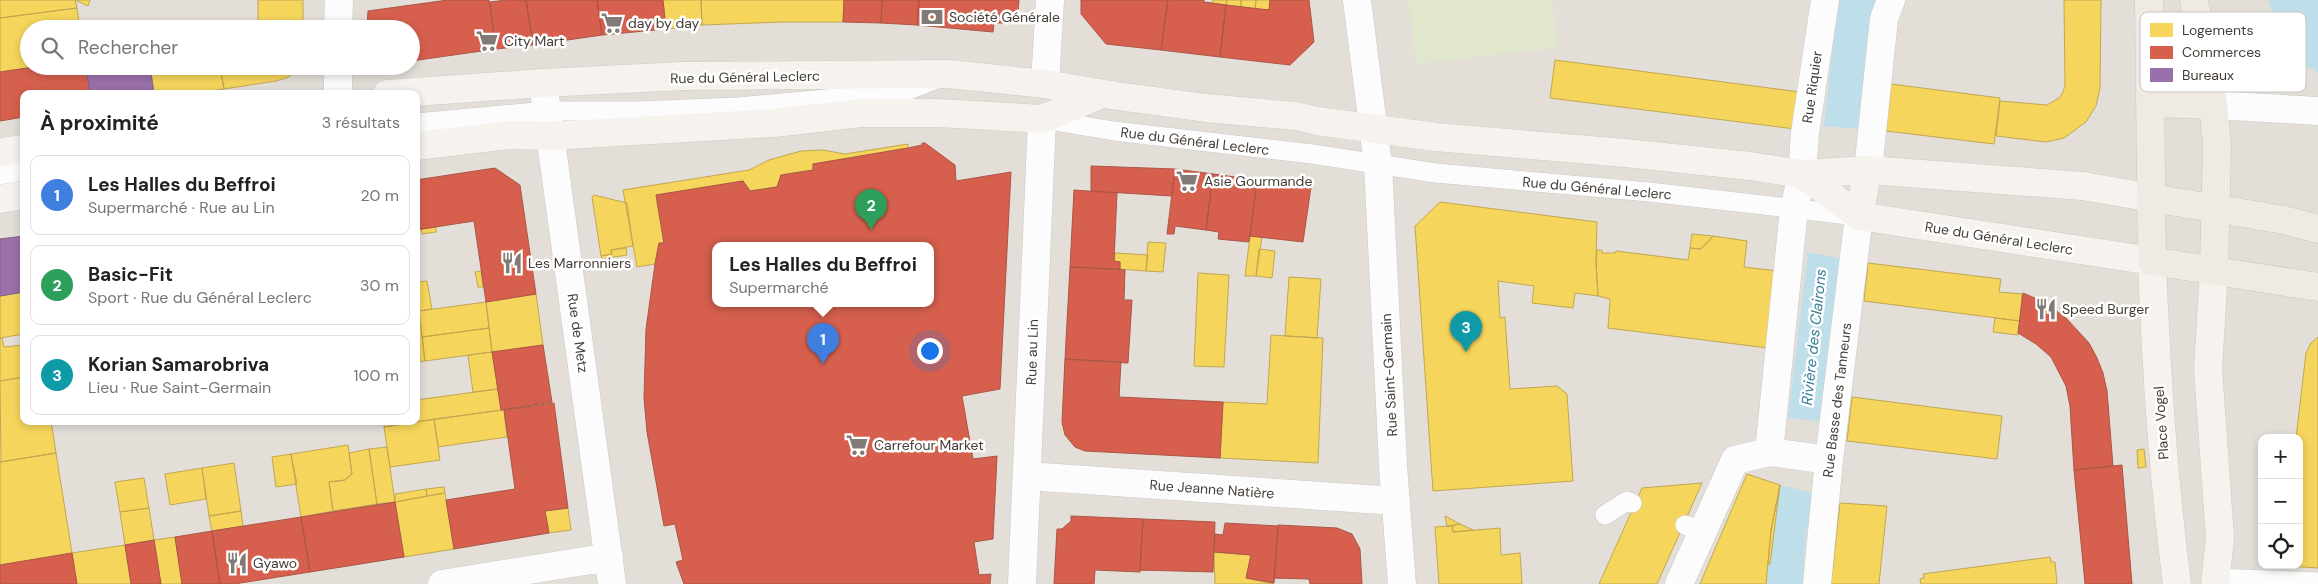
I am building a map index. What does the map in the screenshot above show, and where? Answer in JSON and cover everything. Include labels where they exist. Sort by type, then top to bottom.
[{"type":"main road","name":"Rue du Général Leclerc","points":[[420,92],[683,76],[950,74],[1045,84],[1206,108],[1296,116],[1317,121],[1436,137],[1750,166],[1802,174],[1868,170],[2083,186],[2152,198]]},
{"type":"main road","points":[[1042,119],[1045,84]]},
{"type":"main road","points":[[2150,92],[2152,261],[2318,287]]},
{"type":"main road","points":[[2211,92],[2217,144],[2217,209],[2208,369],[2220,538],[2215,581]]},
{"type":"main road","name":"Rue du Général Leclerc","points":[[420,146],[492,137],[548,123],[774,123],[861,113],[939,113],[1042,119],[1102,94]]},
{"type":"main road","points":[[2150,103],[2213,104]]},
{"type":"main road","points":[[0,152],[20,150]]},
{"type":"main road","points":[[1802,174],[1859,216],[1868,170]]},
{"type":"main road","points":[[0,198],[20,196]]},
{"type":"main road","points":[[2152,198],[2297,223],[2318,229]]},
{"type":"main road","name":"Rue du Général Leclerc","points":[[1859,216],[2152,261]]},
{"type":"main road","name":"Place Vogel","points":[[2152,261],[2155,342],[2166,504],[2177,584]]},
{"type":"street","points":[[338,20],[339,0]]},
{"type":"street","points":[[1045,84],[1050,0]]},
{"type":"street","name":"Rue Saint-Germain","points":[[1357,0],[1378,165],[1402,584]]},
{"type":"street","name":"Rue Riquier","points":[[1794,209],[1802,174],[1805,133],[1825,0]]},
{"type":"street","points":[[1868,170],[1884,19],[1891,0]]},
{"type":"street","points":[[338,75],[338,90]]},
{"type":"street","name":"Rue de Metz","points":[[543,83],[612,584]]},
{"type":"street","points":[[2213,104],[2318,111]]},
{"type":"street","name":"Rue au Lin","points":[[1022,584],[1042,119]]},
{"type":"street","points":[[1769,452],[1794,209]]},
{"type":"street","name":"Rue Basse des Tanneurs","points":[[1817,584],[1829,460],[1859,216]]},
{"type":"street","points":[[1679,584],[1693,528],[1735,460],[1769,452],[1829,460]]},
{"type":"street","name":"Rue Jeanne Natière","points":[[1027,476],[1396,501]]},
{"type":"street","points":[[442,584],[608,557]]},
{"type":"lane","points":[[420,123],[548,123],[638,111],[738,107],[818,100],[904,92],[950,74]]},
{"type":"lane","name":"Rue du Général Leclerc","points":[[1042,119],[1114,131],[1312,154],[1436,173],[1649,192],[1859,216]]},
{"type":"lane","points":[[0,175],[20,172]]},
{"type":"lane","points":[[1604,515],[1626,501],[1632,503]]},
{"type":"lane","points":[[2215,581],[2318,582]]},
{"type":"shaded area","points":[[0,0],[2318,0],[2318,584],[0,584]]},
{"type":"green space","points":[[1408,0],[1552,0],[1558,48],[1416,64]]},
{"type":"water","points":[[1840,0],[1878,0],[1859,129],[1824,126],[1837,10]]},
{"type":"water","points":[[2268,0],[2318,0],[2318,73],[2306,66],[2306,12],[2272,12]]},
{"type":"water","name":"Rivière des Clairons","points":[[1808,252],[1844,259],[1825,422],[1788,418]]},
{"type":"water","points":[[1780,485],[1814,493],[1805,541],[1803,584],[1767,584],[1767,565],[1770,564]]},
{"type":"building: Logements","points":[[0,0],[75,0],[77,8],[0,18]]},
{"type":"building: Logements","points":[[75,0],[90,0],[88,6]]},
{"type":"building: Logements","points":[[258,0],[303,0],[303,20],[258,20]]},
{"type":"building: Logements","points":[[663,0],[701,0],[702,25],[666,29]]},
{"type":"building: Logements","points":[[701,0],[844,0],[843,22],[702,25]]},
{"type":"building: Logements","points":[[1213,0],[1227,0],[1226,5],[1212,3]]},
{"type":"building: Logements","points":[[1227,0],[1241,0],[1241,7],[1226,5]]},
{"type":"building: Logements","points":[[1241,0],[1256,0],[1255,9],[1241,7]]},
{"type":"building: Logements","points":[[1256,0],[1270,0],[1269,10],[1255,9]]},
{"type":"building: Logements","points":[[2064,0],[2101,0],[2100,88],[2096,106],[2086,122],[2064,138],[2046,142],[1996,136],[2000,101],[2047,105],[2059,98],[2063,92],[2065,85]]},
{"type":"building: Logements","points":[[77,8],[79,20],[20,20],[20,69],[0,72],[0,18]]},
{"type":"building: Logements","points":[[1555,60],[1800,92],[1795,129],[1550,98]]},
{"type":"building: Logements","points":[[151,75],[222,75],[224,89],[217,90],[153,90]]},
{"type":"building: Logements","points":[[222,75],[291,75],[276,81],[224,89]]},
{"type":"building: Logements","points":[[1891,84],[2000,98],[1994,144],[1886,131]]},
{"type":"building: Logements","points":[[908,144],[908,148],[813,164],[813,170],[781,175],[777,187],[750,191],[743,181],[656,195],[664,243],[659,243],[655,264],[637,267],[623,190],[749,170],[769,160],[801,151],[823,150],[845,154]]},
{"type":"building: Logements","points":[[594,195],[627,203],[633,246],[611,250],[612,254],[601,256],[592,197]]},
{"type":"building: Logements","points":[[1440,202],[1597,222],[1596,262],[1598,296],[1575,293],[1573,308],[1532,303],[1534,286],[1498,281],[1500,318],[1505,317],[1510,389],[1557,386],[1567,394],[1573,481],[1433,491],[1415,226]]},
{"type":"building: Logements","points":[[436,227],[436,232],[422,234],[421,229]]},
{"type":"building: Logements","points":[[1692,234],[1713,236],[1701,249],[1690,248]]},
{"type":"building: Logements","points":[[1250,236],[1262,237],[1256,276],[1245,276]]},
{"type":"building: Logements","points":[[1713,236],[1747,241],[1744,267],[1777,271],[1768,348],[1608,328],[1610,299],[1598,296],[1597,250],[1602,250],[1602,253],[1615,253],[1616,251],[1688,260],[1690,248],[1701,249]]},
{"type":"building: Logements","points":[[1148,242],[1166,243],[1163,272],[1146,271]]},
{"type":"building: Logements","points":[[626,248],[627,255],[602,259],[601,256],[612,254],[611,250]]},
{"type":"building: Logements","points":[[1259,249],[1275,251],[1272,278],[1256,276]]},
{"type":"building: Logements","points":[[1115,253],[1148,255],[1146,271],[1120,269],[1120,262],[1114,261]]},
{"type":"building: Logements","points":[[1868,263],[2001,279],[1999,292],[2022,294],[2020,321],[1864,301]]},
{"type":"building: Logements","points":[[481,271],[483,287],[478,287],[475,272]]},
{"type":"building: Logements","points":[[1198,273],[1229,275],[1224,367],[1194,366]]},
{"type":"building: Logements","points":[[1289,277],[1321,279],[1317,338],[1285,336]]},
{"type":"building: Logements","points":[[427,281],[432,309],[420,311],[420,282]]},
{"type":"building: Logements","points":[[20,293],[20,335],[0,338],[0,296]]},
{"type":"building: Logements","points":[[536,294],[543,345],[492,352],[486,302]]},
{"type":"building: Logements","points":[[486,302],[489,328],[422,337],[420,311]]},
{"type":"building: Logements","points":[[1995,318],[2020,321],[2018,335],[1993,332]]},
{"type":"building: Logements","points":[[420,319],[425,361],[420,362]]},
{"type":"building: Logements","points":[[489,328],[492,352],[425,361],[422,337]]},
{"type":"building: Logements","points":[[1271,335],[1323,338],[1318,463],[1220,458],[1223,402],[1267,404]]},
{"type":"building: Logements","points":[[2318,337],[2318,568],[2303,567],[2303,434],[2296,434],[2306,353],[2311,343]]},
{"type":"building: Logements","points":[[0,338],[2,338],[4,347],[20,345],[20,378],[0,381]]},
{"type":"building: Logements","points":[[492,352],[498,389],[473,392],[468,355]]},
{"type":"building: Logements","points":[[20,378],[20,425],[52,425],[56,453],[1,462],[0,381]]},
{"type":"building: Logements","points":[[498,389],[501,410],[420,422],[420,399]]},
{"type":"building: Logements","points":[[1852,397],[2002,416],[1997,459],[1847,441]]},
{"type":"building: Logements","points":[[504,410],[507,437],[438,447],[434,419]]},
{"type":"building: Logements","points":[[434,419],[440,460],[390,467],[384,427],[420,425],[420,421]]},
{"type":"building: Logements","points":[[348,445],[352,474],[345,480],[329,482],[333,511],[301,517],[291,454]]},
{"type":"building: Logements","points":[[387,447],[395,502],[377,504],[369,449]]},
{"type":"building: Logements","points":[[369,449],[377,504],[333,511],[329,482],[345,480],[352,474],[349,453]]},
{"type":"building: Logements","points":[[2144,449],[2146,467],[2138,468],[2137,450]]},
{"type":"building: Logements","points":[[56,453],[72,553],[0,565],[0,462]]},
{"type":"building: Logements","points":[[291,454],[297,484],[276,487],[272,457]]},
{"type":"building: Logements","points":[[234,463],[241,511],[209,516],[202,468]]},
{"type":"building: Logements","points":[[202,468],[206,499],[170,505],[165,474]]},
{"type":"building: Logements","points":[[1747,474],[1780,485],[1771,530],[1766,584],[1700,584]]},
{"type":"building: Logements","points":[[144,478],[149,508],[120,512],[115,482]]},
{"type":"building: Logements","points":[[1702,483],[1657,584],[1599,584],[1642,488]]},
{"type":"building: Logements","points":[[1780,485],[1770,564],[1768,564],[1771,530]]},
{"type":"building: Logements","points":[[444,487],[445,493],[427,496],[426,489]]},
{"type":"building: Logements","points":[[426,489],[427,496],[395,502],[395,494]]},
{"type":"building: Logements","points":[[445,493],[454,549],[404,557],[395,502]]},
{"type":"building: Logements","points":[[1840,503],[1887,506],[1879,584],[1831,584]]},
{"type":"building: Logements","points":[[149,508],[154,540],[125,545],[120,512]]},
{"type":"building: Logements","points":[[568,508],[571,530],[549,533],[545,511]]},
{"type":"building: Logements","points":[[241,511],[243,526],[212,531],[209,516]]},
{"type":"building: Logements","points":[[1445,516],[1460,524],[1447,526]]},
{"type":"building: Logements","points":[[1460,524],[1473,530],[1453,532],[1452,526]]},
{"type":"building: Logements","points":[[1452,526],[1453,532],[1500,528],[1501,555],[1520,553],[1522,584],[1439,584],[1435,527]]},
{"type":"building: Logements","points":[[175,537],[182,584],[161,584],[154,540]]},
{"type":"building: Logements","points":[[125,545],[131,584],[77,584],[72,553]]},
{"type":"building: Logements","points":[[1214,552],[1251,555],[1246,578],[1274,584],[1215,584]]},
{"type":"building: Logements","points":[[2050,557],[2051,562],[2055,562],[2057,584],[1921,584],[1920,579],[1924,578],[1923,574]]},
{"type":"building: Commerces","points":[[448,0],[489,0],[496,49],[420,60],[420,20],[368,20],[368,11]]},
{"type":"building: Commerces","points":[[526,0],[533,45],[496,49],[490,2]]},
{"type":"building: Commerces","points":[[526,0],[597,0],[602,35],[533,45]]},
{"type":"building: Commerces","points":[[597,0],[663,0],[666,29],[602,35]]},
{"type":"building: Commerces","points":[[844,0],[882,0],[881,23],[843,22]]},
{"type":"building: Commerces","points":[[882,0],[919,0],[917,25],[881,23]]},
{"type":"building: Commerces","points":[[919,0],[1019,0],[1018,11],[1004,23],[994,23],[993,32],[917,25]]},
{"type":"building: Commerces","points":[[1081,0],[1168,0],[1161,50],[1106,44],[1081,14]]},
{"type":"building: Commerces","points":[[1168,0],[1204,0],[1204,2],[1226,5],[1220,57],[1161,50]]},
{"type":"building: Commerces","points":[[1270,0],[1309,0],[1314,42],[1290,65],[1220,57],[1226,5],[1269,10]]},
{"type":"building: Commerces","points":[[20,69],[20,75],[87,75],[89,90],[20,90],[20,118],[0,121],[0,72]]},
{"type":"building: Commerces","points":[[925,143],[955,165],[956,181],[1011,172],[1000,389],[962,396],[973,459],[997,456],[993,539],[974,542],[979,575],[991,574],[990,584],[684,584],[676,562],[683,560],[675,524],[664,526],[647,432],[644,398],[646,329],[659,243],[664,243],[656,195],[743,181],[750,191],[777,187],[781,175],[813,170],[813,164],[908,148]]},
{"type":"building: Commerces","points":[[1091,166],[1175,169],[1172,196],[1091,191]]},
{"type":"building: Commerces","points":[[495,168],[520,185],[536,294],[486,302],[474,221],[420,229],[420,179]]},
{"type":"building: Commerces","points":[[1175,169],[1213,174],[1206,230],[1175,226],[1174,234],[1167,234]]},
{"type":"building: Commerces","points":[[1213,174],[1257,180],[1249,242],[1218,239],[1219,232],[1206,230]]},
{"type":"building: Commerces","points":[[1257,180],[1311,187],[1303,242],[1250,236]]},
{"type":"building: Commerces","points":[[1074,190],[1117,193],[1114,261],[1120,262],[1120,269],[1070,267]]},
{"type":"building: Commerces","points":[[1070,267],[1125,270],[1124,300],[1132,300],[1128,363],[1065,359]]},
{"type":"building: Commerces","points":[[2023,293],[2044,302],[2066,318],[2089,343],[2097,358],[2107,391],[2113,466],[2074,470],[2070,406],[2066,386],[2051,357],[2036,344],[2018,333]]},
{"type":"building: Commerces","points":[[543,345],[552,402],[501,410],[492,352]]},
{"type":"building: Commerces","points":[[1065,359],[1121,362],[1119,397],[1223,402],[1220,458],[1085,451],[1075,447],[1065,435],[1062,422]]},
{"type":"building: Commerces","points":[[554,403],[568,508],[545,511],[549,533],[454,549],[446,500],[515,489],[504,410]]},
{"type":"building: Commerces","points":[[2122,465],[2132,584],[2085,584],[2074,470]]},
{"type":"building: Commerces","points":[[395,502],[404,557],[310,572],[301,517]]},
{"type":"building: Commerces","points":[[1071,516],[1143,519],[1140,572],[1095,570],[1094,584],[1054,584],[1057,529],[1062,529],[1071,521]]},
{"type":"building: Commerces","points":[[301,517],[310,572],[234,584],[220,584],[212,531]]},
{"type":"building: Commerces","points":[[1143,519],[1215,522],[1213,572],[1140,570]]},
{"type":"building: Commerces","points":[[1225,523],[1278,526],[1274,583],[1246,578],[1251,555],[1214,552],[1215,534],[1223,535]]},
{"type":"building: Commerces","points":[[1278,525],[1337,528],[1352,534],[1360,549],[1362,584],[1310,584],[1309,579],[1274,578]]},
{"type":"building: Commerces","points":[[212,531],[220,584],[182,584],[175,537]]},
{"type":"building: Commerces","points":[[154,540],[161,584],[131,584],[125,545]]},
{"type":"building: Commerces","points":[[72,553],[77,584],[0,584],[0,565]]},
{"type":"building: Bureaux","points":[[87,75],[151,75],[153,90],[89,90]]},
{"type":"building: Bureaux","points":[[20,236],[20,293],[0,296],[0,239]]},
{"type":"place","name":"Société Générale","points":[[932,17]]},
{"type":"place","name":"day by day","points":[[612,23]]},
{"type":"place","name":"City Mart","points":[[487,41]]},
{"type":"place","name":"Asie Gourmande","points":[[1187,181]]},
{"type":"place","name":"Basic-Fit","points":[[871,230]]},
{"type":"place","name":"Les Marronniers","points":[[512,263]]},
{"type":"place","name":"Speed Burger","points":[[2046,309]]},
{"type":"place","name":"Korian Samarobriva","points":[[1466,352]]},
{"type":"place","name":"Les Halles du Beffroi","points":[[823,364]]},
{"type":"place","name":"Carrefour Market","points":[[857,445]]},
{"type":"place","name":"Gyawo","points":[[237,563]]}]
